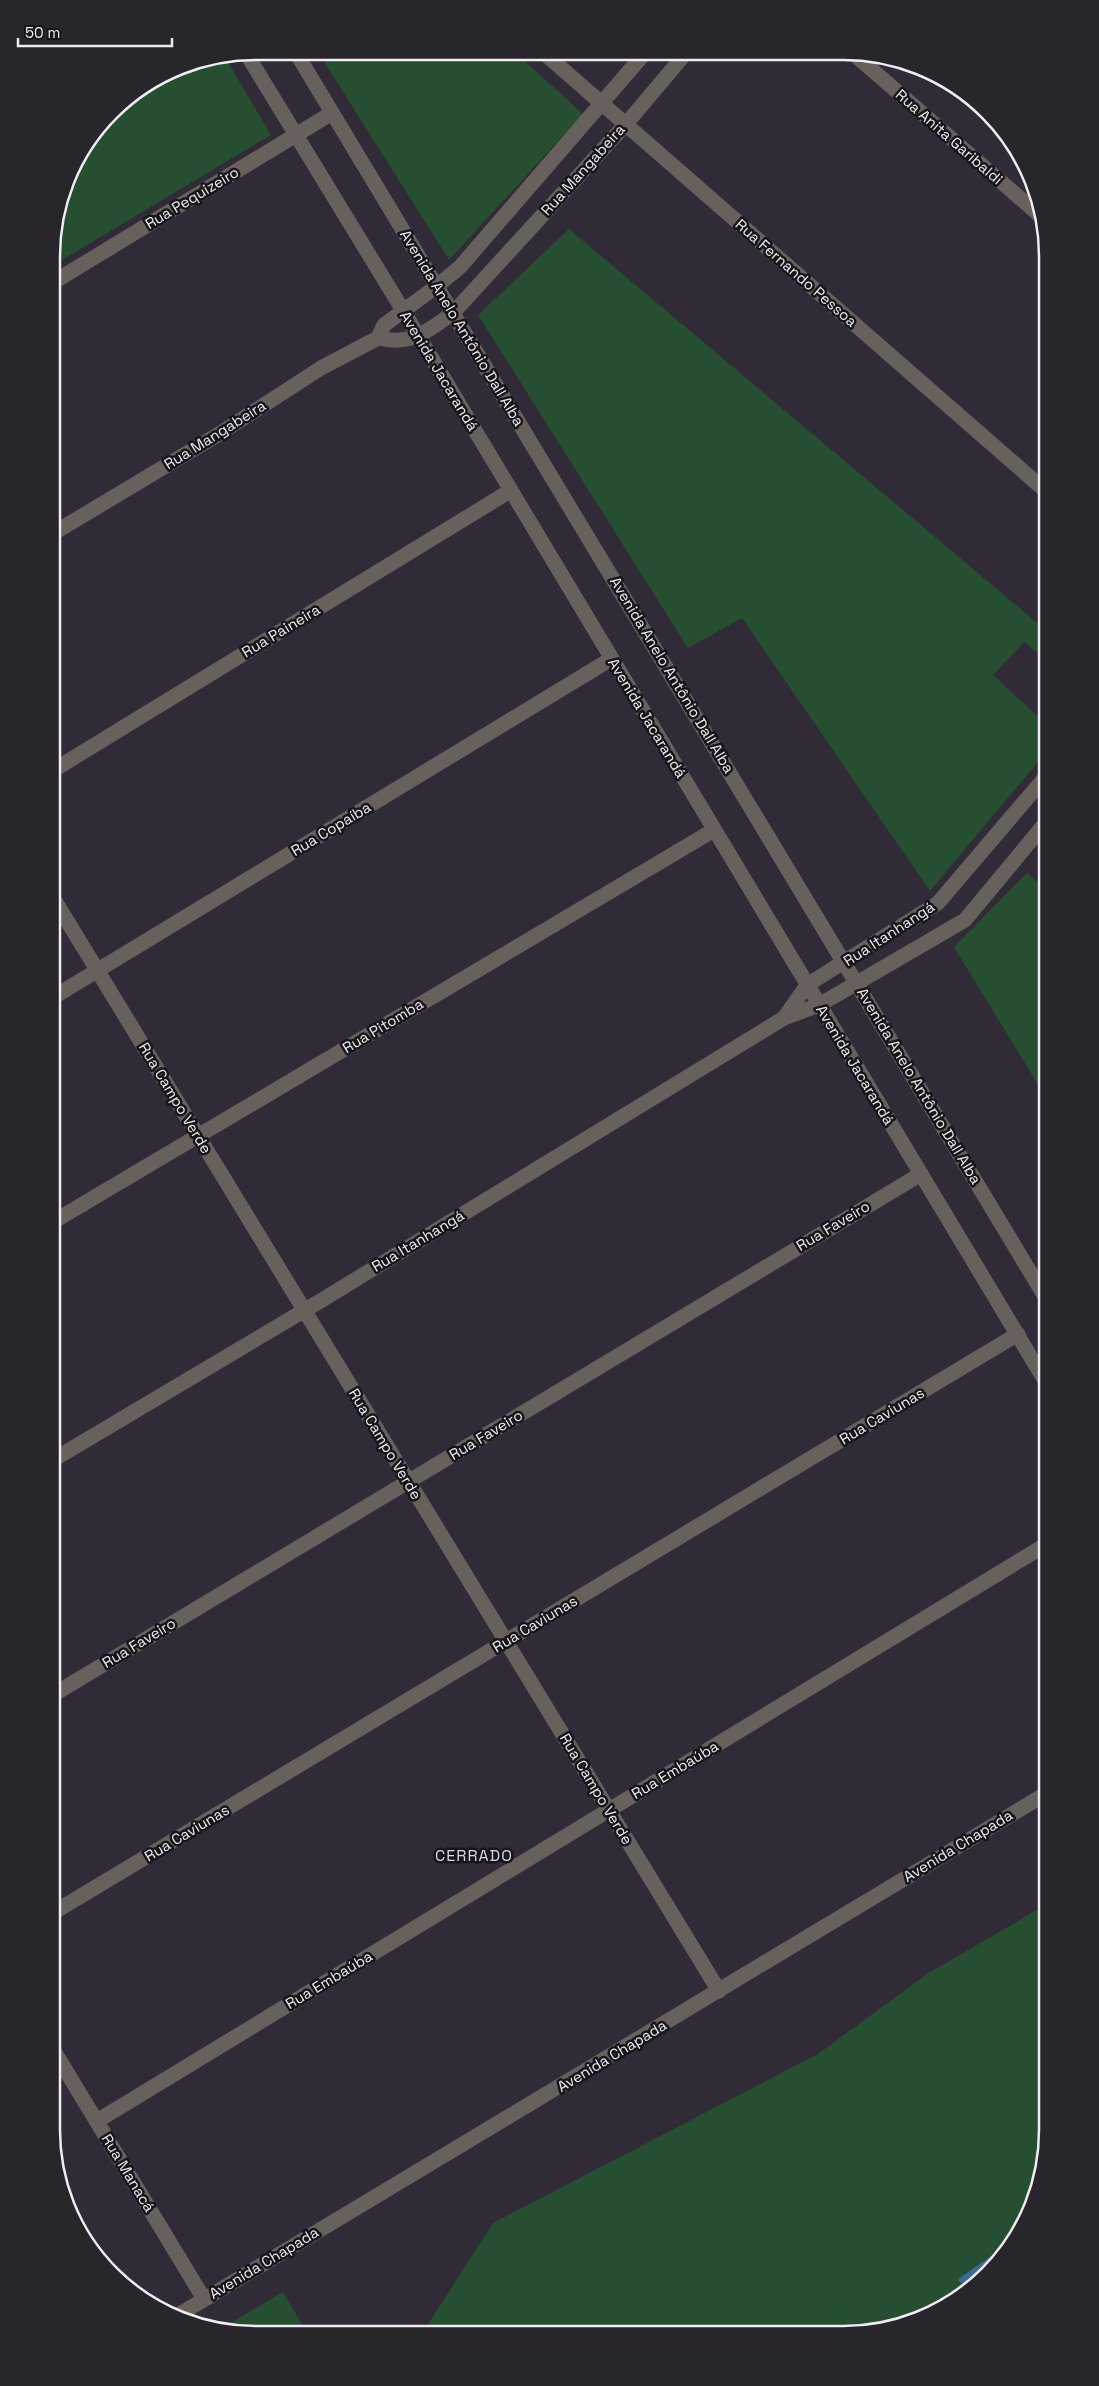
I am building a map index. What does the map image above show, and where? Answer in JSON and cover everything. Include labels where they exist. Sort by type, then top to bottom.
[{"type":"street","name":"Avenida Jacarandá","points":[[250,60],[294,135],[404,312],[1039,1369]]},
{"type":"street","name":"Avenida Anelo Antônio Dall Alba","points":[[300,60],[1039,1285]]},
{"type":"street","name":"Rua Fernando Pessoa","points":[[552,60],[1039,485]]},
{"type":"street","name":"Rua Mangabeira","points":[[60,529],[218,434],[321,368],[378,338],[384,325],[404,312],[460,267],[639,60]]},
{"type":"street","name":"Rua Mangabeira","points":[[418,338],[453,313],[480,285],[626,124],[680,60]]},
{"type":"street","name":"Rua Anita Garibaldi","points":[[862,61],[1033,209]]},
{"type":"street","name":"Rua Pequizeiro","points":[[60,278],[332,113]]},
{"type":"street","points":[[378,338],[389,340],[418,338]]},
{"type":"street","name":"Rua Paineira","points":[[60,766],[510,491]]},
{"type":"street","name":"Rua Copaíba","points":[[60,993],[611,659]]},
{"type":"street","name":"Rua Itanhangá","points":[[784,1018],[807,985],[938,903],[1039,785]]},
{"type":"street","name":"Rua Pitomba","points":[[60,1218],[714,830]]},
{"type":"street","name":"Rua Itanhangá","points":[[60,1456],[304,1311],[784,1018],[819,1005],[965,920],[1039,831]]},
{"type":"street","name":"Rua Campo Verde","points":[[60,909],[719,1991]]},
{"type":"street","name":"Rua Faveiro","points":[[60,1691],[921,1174]]},
{"type":"street","name":"Rua Caviunas","points":[[60,1909],[1018,1334]]},
{"type":"street","name":"Rua Embaúba","points":[[97,2121],[1039,1549]]},
{"type":"street","name":"Avenida Chapada","points":[[183,2312],[1039,1797]]},
{"type":"street","name":"Rua Manacá","points":[[60,2061],[204,2299]]},
{"type":"green space","points":[[323,60],[524,60],[583,114],[449,260]]},
{"type":"green space","points":[[228,62],[271,135],[60,261],[60,243],[70,193],[86,158],[117,117],[158,86],[193,70]]},
{"type":"green space","points":[[569,229],[1039,624],[1039,654],[1024,642],[993,675],[1039,718],[1039,761],[930,891],[742,618],[688,648],[478,315]]},
{"type":"green space","points":[[1027,873],[1039,883],[1039,1086],[954,947]]},
{"type":"green space","points":[[1039,1909],[1039,2143],[1035,2168],[1029,2193],[1013,2228],[982,2269],[962,2286],[930,2306],[906,2316],[856,2326],[427,2326],[493,2223],[818,2054],[927,1974]]},
{"type":"green space","points":[[283,2292],[303,2326],[243,2326],[229,2324]]},
{"type":"waterway","points":[[962,2280],[987,2262]]},
{"type":"district","name":"CERRADO","points":[[474,1855]]}]
